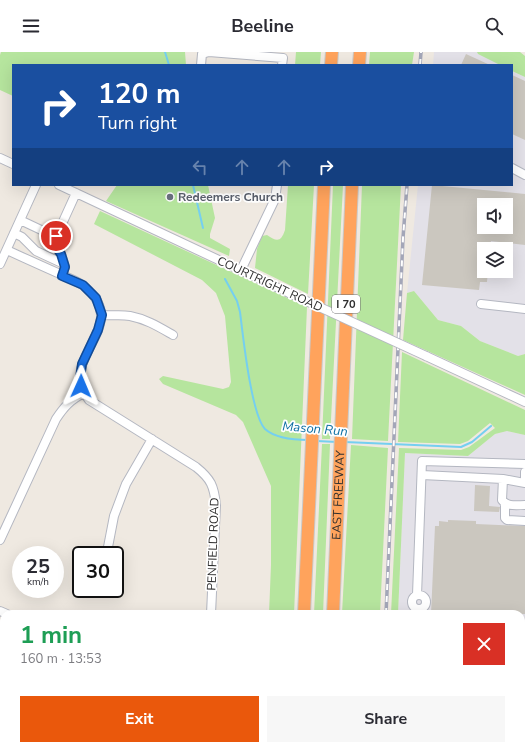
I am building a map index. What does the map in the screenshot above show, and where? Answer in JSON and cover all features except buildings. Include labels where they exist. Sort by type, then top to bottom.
[{"type":"highway","points":[[331,64],[332,52]]},
{"type":"highway","points":[[359,64],[360,52]]},
{"type":"highway","name":"I 70","points":[[304,610],[324,186]]},
{"type":"highway","name":"EAST FREEWAY","points":[[333,610],[352,186]]},
{"type":"street","points":[[201,64],[202,54],[209,52],[283,58],[282,64]]},
{"type":"street","points":[[0,158],[12,164]]},
{"type":"street","points":[[513,169],[525,175]]},
{"type":"street","points":[[0,264],[36,186]]},
{"type":"street","name":"COURTRIGHT ROAD","points":[[60,186],[525,402]]},
{"type":"street","points":[[241,270],[275,199],[277,186]]},
{"type":"street","points":[[62,276],[65,267],[61,254],[57,248],[56,236],[76,193]]},
{"type":"street","points":[[20,220],[56,236]]},
{"type":"street","points":[[14,233],[30,244],[36,251],[64,264]]},
{"type":"street","points":[[7,250],[83,285],[96,298],[102,315],[98,330],[82,364],[80,379],[84,393],[89,400],[152,439],[126,484],[114,516],[108,546]]},
{"type":"street","points":[[481,304],[525,309]]},
{"type":"street","points":[[102,315],[128,316],[141,319],[173,335]]},
{"type":"street","points":[[0,540],[56,419],[64,407],[84,393]]},
{"type":"street","name":"PENFIELD ROAD","points":[[152,439],[196,466],[208,476],[215,490],[216,505],[211,610]]},
{"type":"street","points":[[411,610],[412,600],[417,595],[422,461],[525,464]]},
{"type":"street","points":[[422,475],[503,479],[525,483],[525,472]]},
{"type":"street","points":[[503,479],[502,500],[505,504],[505,518],[507,520],[525,521]]},
{"type":"street","points":[[505,504],[525,505]]},
{"type":"street","points":[[412,605],[415,608],[420,609],[425,605],[426,601],[424,597],[417,595]]},
{"type":"shaded area","points":[[434,52],[477,52],[498,64],[433,64]]},
{"type":"shaded area","points":[[513,71],[525,77],[525,354],[518,356],[480,341],[461,326],[438,320],[414,291],[407,293],[418,186],[513,186]]},
{"type":"shaded area","points":[[507,431],[525,435],[525,610],[398,610],[405,453],[468,456],[495,434]]},
{"type":"green space","points":[[1,52],[185,52],[186,64],[12,64],[12,96],[0,90]]},
{"type":"green space","points":[[296,52],[321,52],[320,64],[295,64]]},
{"type":"green space","points":[[370,52],[414,52],[412,64],[369,64]]},
{"type":"green space","points":[[477,52],[520,52],[525,56],[525,77],[513,71],[513,64],[498,64],[478,54]]},
{"type":"green space","points":[[116,186],[208,186],[215,218],[210,238],[230,249],[229,256],[106,201]]},
{"type":"green space","points":[[288,186],[314,186],[308,294],[255,268],[257,249],[262,236],[267,235],[278,240],[282,237],[285,230]]},
{"type":"green space","points":[[333,186],[343,186],[330,439],[322,439]]},
{"type":"green space","points":[[362,186],[401,186],[388,441],[352,439]]},
{"type":"green space","points":[[100,211],[307,307],[294,610],[269,610],[271,486],[243,422],[236,415],[163,384],[159,379],[163,376],[223,389],[229,387],[231,382],[225,316],[216,293],[202,280],[94,224]]},
{"type":"green space","points":[[414,291],[438,320],[461,326],[480,341],[518,356],[525,354],[525,395],[403,340],[407,293]]},
{"type":"green space","points":[[402,352],[525,410],[525,435],[507,431],[495,434],[468,456],[405,453],[398,610],[391,610],[399,448],[461,450],[469,447],[495,428],[490,423],[468,441],[460,444],[398,442]]},
{"type":"green space","points":[[322,444],[330,444],[323,610],[314,610]]},
{"type":"green space","points":[[351,445],[388,448],[380,610],[342,610]]},
{"type":"waterway","name":"Mason Run","points":[[165,52],[169,64]]},
{"type":"waterway","name":"Mason Run","points":[[193,186],[203,228]]},
{"type":"waterway","name":"Mason Run","points":[[225,279],[237,301],[240,312],[248,374],[260,421],[265,429],[280,437],[309,440]]},
{"type":"waterway","name":"Mason Run","points":[[345,442],[461,447],[472,442],[491,426]]},
{"type":"waterway","name":"Mason Run","points":[[317,441],[337,442]]},
{"type":"railway","points":[[420,64],[421,52]]},
{"type":"railway","points":[[386,610],[403,238],[407,186]]},
{"type":"place","name":"Redeemers Church","points":[[170,197]]},
{"type":"route","points":[[56,236],[57,248],[61,254],[65,267],[62,276],[83,285],[96,298],[102,315],[98,330],[82,364],[80,379],[81,386]]}]
